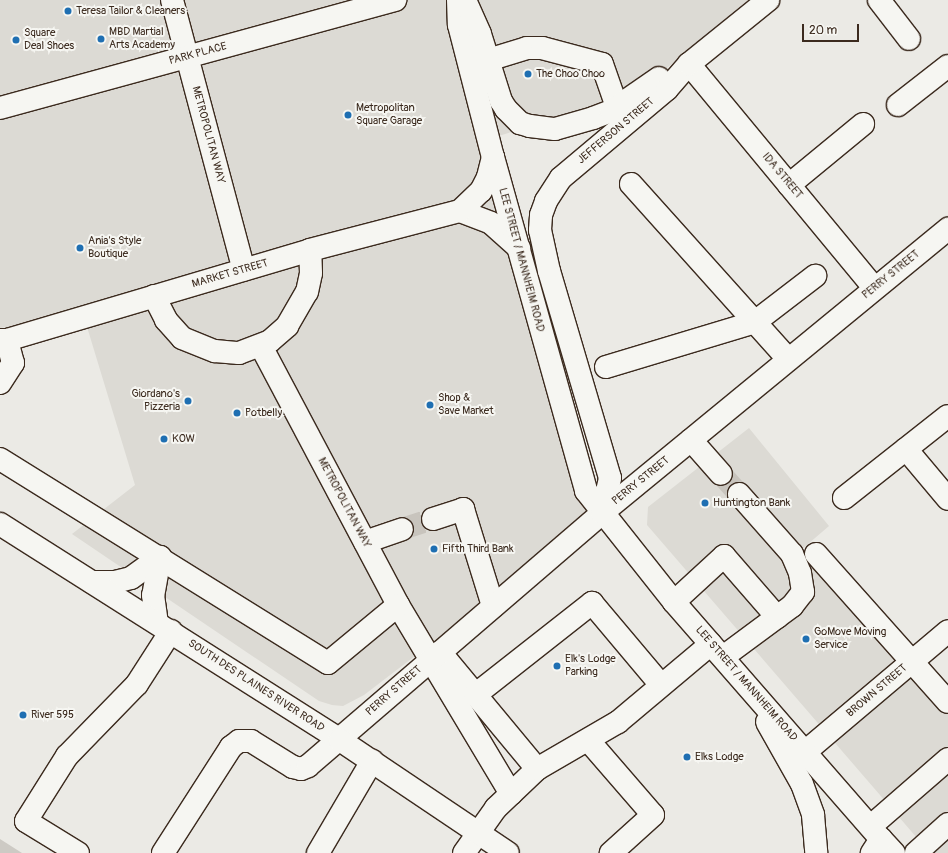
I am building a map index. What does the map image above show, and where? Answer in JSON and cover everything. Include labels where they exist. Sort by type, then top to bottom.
[{"type":"main road","name":"METROPOLITAN WAY","points":[[172,0],[244,270]]},
{"type":"main road","name":"PARK PLACE","points":[[0,108],[396,0]]},
{"type":"main road","name":"LEE STREET / MANNHEIM ROAD","points":[[458,0],[459,25],[493,157],[586,491],[674,602],[805,752],[880,843]]},
{"type":"main road","points":[[465,0],[506,109],[520,123],[530,126],[555,129],[593,118],[617,107],[660,78],[689,64]]},
{"type":"main road","name":"JEFFERSON STREET","points":[[602,513],[610,478],[540,230],[546,201],[560,178],[667,89],[689,64],[768,0]]},
{"type":"main road","points":[[879,0],[909,39]]},
{"type":"main road","points":[[488,60],[527,48],[542,48],[602,64],[617,107]]},
{"type":"main road","name":"IDA STREET","points":[[689,64],[874,288]]},
{"type":"main road","points":[[898,105],[948,66]]},
{"type":"main road","points":[[789,185],[863,124]]},
{"type":"main road","name":"MARKET STREET","points":[[4,340],[310,250],[460,211],[481,191],[488,177],[493,157]]},
{"type":"main road","points":[[631,184],[788,359]]},
{"type":"main road","points":[[460,211],[491,223],[519,248]]},
{"type":"main road","name":"PERRY STREET","points":[[163,853],[218,765],[231,747],[240,741],[251,742],[300,769],[308,766],[602,513],[874,288],[948,229]]},
{"type":"main road","points":[[154,296],[166,320],[182,338],[215,351],[239,353],[270,341],[287,326],[307,292],[311,273],[310,250]]},
{"type":"main road","points":[[606,367],[755,322],[815,276]]},
{"type":"main road","points":[[0,383],[13,363],[4,340]]},
{"type":"main road","name":"METROPOLITAN WAY","points":[[260,346],[398,605],[435,656]]},
{"type":"main road","points":[[844,498],[948,416]]},
{"type":"main road","points":[[691,440],[721,474]]},
{"type":"main road","points":[[906,449],[948,499]]},
{"type":"main road","points":[[0,459],[160,557],[328,663],[398,605]]},
{"type":"main road","points":[[464,853],[477,832],[511,794],[537,769],[618,722],[661,685],[717,650],[776,617],[792,606],[803,592],[800,573],[792,554],[739,494]]},
{"type":"main road","points":[[433,519],[463,509],[493,606]]},
{"type":"main road","name":"SOUTH DES PLAINES RIVER ROAD","points":[[0,524],[340,740],[508,853]]},
{"type":"main road","points":[[365,542],[402,529]]},
{"type":"main road","points":[[816,554],[948,702]]},
{"type":"main road","points":[[674,602],[724,556],[776,617]]},
{"type":"main road","points":[[92,582],[115,582],[131,578],[160,557]]},
{"type":"main road","points":[[78,853],[26,821],[67,756],[137,684],[164,627],[153,595],[160,557]]},
{"type":"main road","points":[[475,695],[592,603],[661,685]]},
{"type":"main road","name":"BROWN STREET","points":[[805,752],[948,631]]},
{"type":"main road","points":[[435,656],[475,695],[537,769]]},
{"type":"main road","points":[[435,656],[511,794]]},
{"type":"main road","points":[[746,684],[802,784],[813,815],[816,853]]},
{"type":"main road","points":[[588,740],[653,815],[611,853]]},
{"type":"main road","points":[[880,843],[948,758]]},
{"type":"main road","points":[[318,853],[372,761]]},
{"type":"main road","points":[[916,853],[948,824]]},
{"type":"shaded area","points":[[0,0],[748,0],[655,78],[628,96],[492,138],[602,513],[364,695],[343,706],[332,705],[319,701],[72,534],[135,485],[84,317],[0,328]]},
{"type":"shaded area","points":[[749,428],[829,526],[801,550],[900,658],[948,692],[948,853],[930,853],[647,525],[648,507]]},
{"type":"shaded area","points":[[0,839],[22,853],[0,853]]},
{"type":"tunnel","points":[[721,474],[739,494]]},
{"type":"tunnel","points":[[402,529],[433,519]]},
{"type":"place","name":"Teresa Tailor & Cleaners","points":[[68,11]]},
{"type":"place","name":"MBD Martial Arts Academy","points":[[101,39]]},
{"type":"place","name":"Square Deal Shoes","points":[[16,40]]},
{"type":"place","name":"The Choo Choo","points":[[528,74]]},
{"type":"place","name":"Metropolitan Square Garage","points":[[348,115]]},
{"type":"place","name":"Ania's Style Boutique","points":[[80,248]]},
{"type":"place","name":"Giordano's Pizzeria","points":[[188,401]]},
{"type":"place","name":"Shop & Save Market","points":[[430,405]]},
{"type":"place","name":"Potbelly","points":[[237,413]]},
{"type":"place","name":"KOW","points":[[164,439]]},
{"type":"place","name":"Huntington Bank","points":[[705,503]]},
{"type":"place","name":"Fifth Third Bank","points":[[434,549]]},
{"type":"place","name":"GoMove Moving Service","points":[[806,639]]},
{"type":"place","name":"Elk's Lodge Parking","points":[[557,666]]},
{"type":"place","name":"River 595","points":[[23,715]]},
{"type":"place","name":"Elks Lodge","points":[[687,757]]}]
